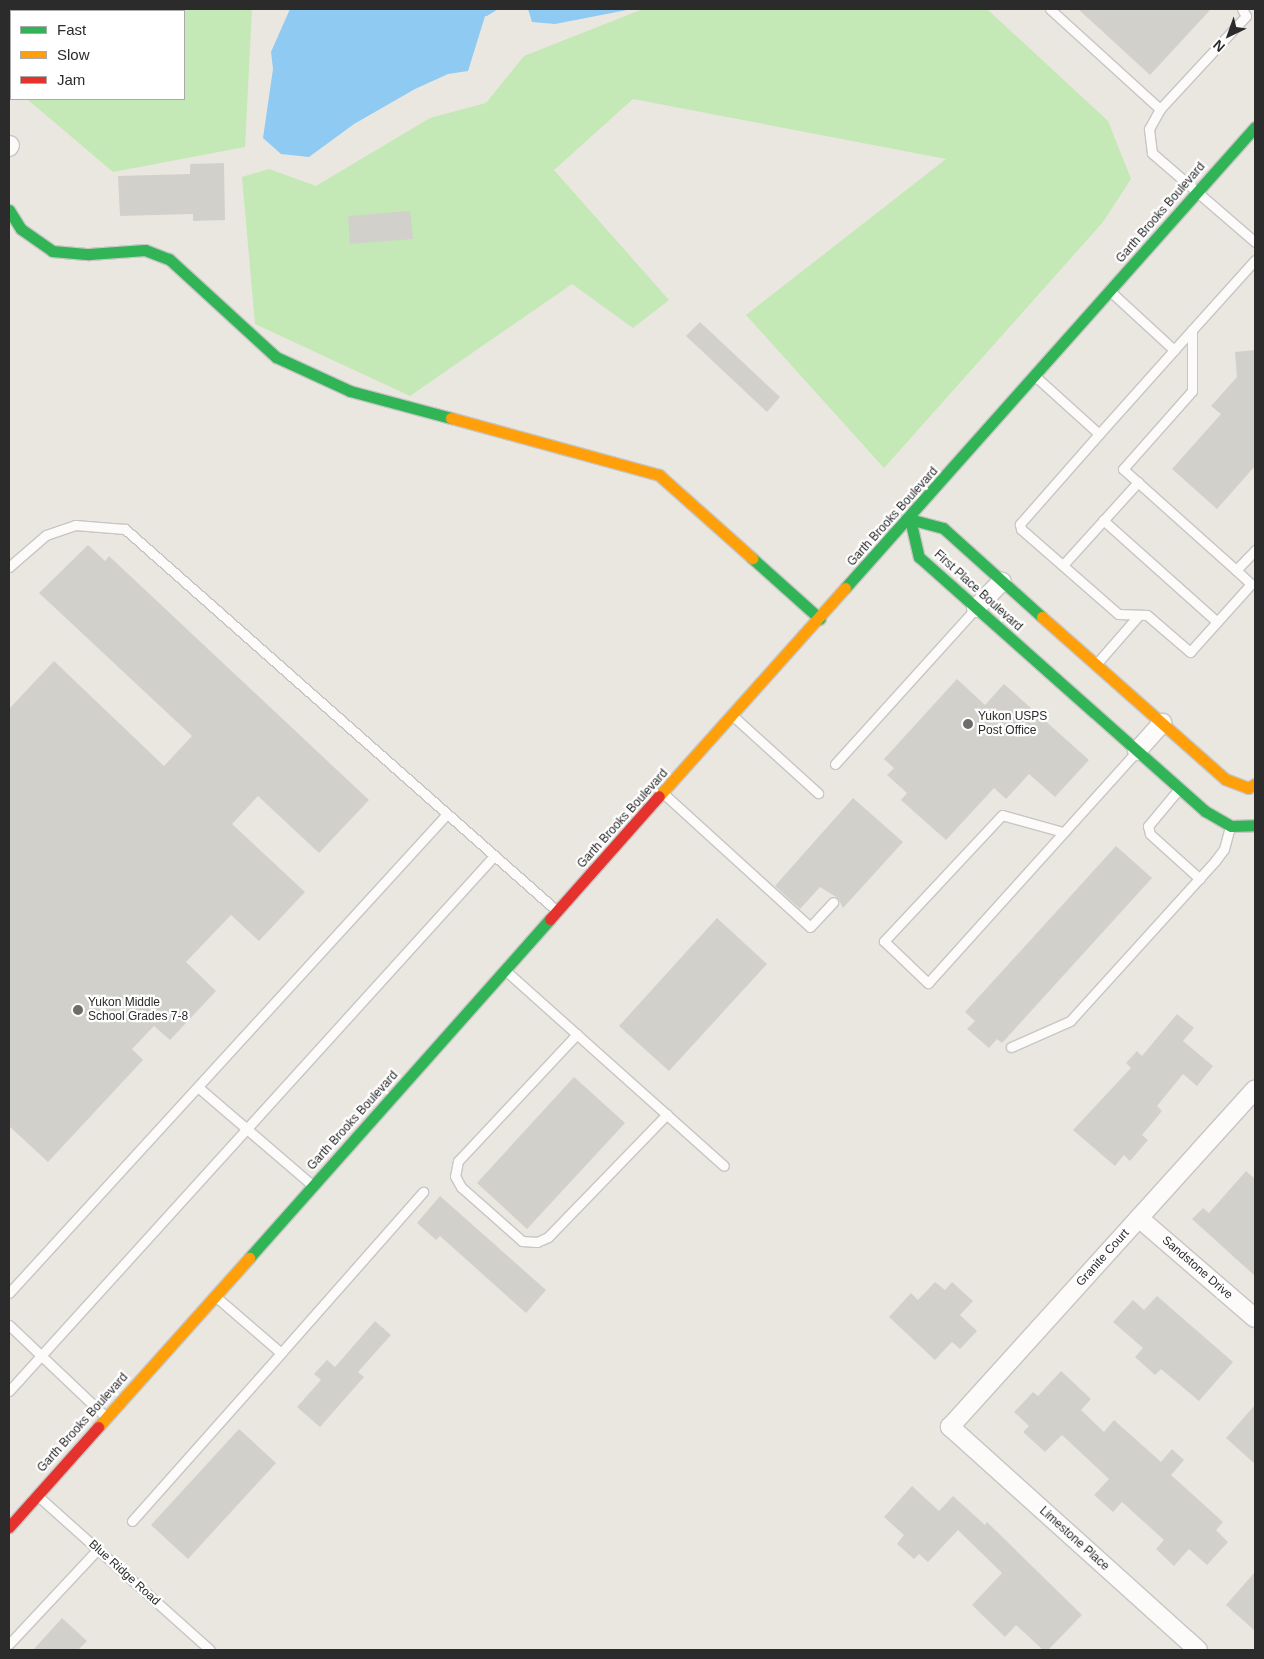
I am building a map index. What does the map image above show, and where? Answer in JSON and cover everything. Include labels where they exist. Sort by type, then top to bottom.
[{"type":"street","name":"Garth Brooks Boulevard","points":[[9,1527],[910,519],[1255,127]]},
{"type":"street","points":[[9,210],[21,229],[52,250],[89,254],[145,250],[169,259],[276,357],[350,390],[659,475],[820,619]]},
{"type":"street","name":"First Place Boulevard","points":[[1230,826],[1205,811],[919,557],[910,519],[943,528],[1225,779],[1248,788],[1255,784]]},
{"type":"street","points":[[976,608],[1002,581]]},
{"type":"street","points":[[1137,751],[1162,723]]},
{"type":"street","points":[[1230,826],[1255,825]]},
{"type":"street","name":"Granite Court","points":[[950,1427],[1255,1089]]},
{"type":"street","name":"Sandstone Drive","points":[[1139,1218],[1255,1318]]},
{"type":"street","name":"Limestone Place","points":[[950,1427],[1198,1650]]},
{"type":"lane","points":[[1050,9],[1160,108]]},
{"type":"lane","points":[[1242,9],[1246,16],[1160,108],[1149,129],[1152,153],[1255,242]]},
{"type":"lane","points":[[1192,330],[1192,391],[1123,467],[1251,584],[1190,652],[1147,615],[1118,614],[1019,526],[1099,434],[1174,350],[1192,330],[1255,260]]},
{"type":"lane","points":[[1110,291],[1174,350]]},
{"type":"lane","points":[[1036,376],[1099,434]]},
{"type":"lane","points":[[1063,565],[1138,482]]},
{"type":"lane","points":[[1103,520],[1217,622]]},
{"type":"lane","points":[[9,568],[46,535],[75,524],[125,529],[558,912]]},
{"type":"lane","points":[[1236,570],[1255,550]]},
{"type":"lane","points":[[835,764],[976,608]]},
{"type":"lane","points":[[1096,664],[1139,615]]},
{"type":"lane","points":[[733,716],[818,793]]},
{"type":"lane","points":[[1063,832],[1002,815],[884,941],[928,983],[1137,751]]},
{"type":"lane","points":[[1179,788],[1148,826],[1150,834],[1200,878]]},
{"type":"lane","points":[[664,794],[810,927],[833,902]]},
{"type":"lane","points":[[9,1293],[199,1088],[447,814]]},
{"type":"lane","points":[[1011,1048],[1070,1021],[1224,849],[1230,826]]},
{"type":"lane","points":[[9,1391],[244,1127],[494,856]]},
{"type":"lane","points":[[506,970],[724,1166]]},
{"type":"lane","points":[[577,1034],[458,1161],[456,1176],[474,1199],[522,1241],[537,1242],[548,1237],[667,1114]]},
{"type":"lane","points":[[199,1088],[313,1186]]},
{"type":"lane","points":[[132,1521],[423,1192]]},
{"type":"lane","points":[[215,1296],[281,1353]]},
{"type":"lane","points":[[9,1325],[106,1418]]},
{"type":"lane","name":"Blue Ridge Road","points":[[37,1495],[210,1650]]},
{"type":"lane","points":[[9,1644],[98,1549]]},
{"type":"green space","points":[[9,9],[252,9],[245,147],[113,172],[28,100],[185,100],[185,10],[10,10],[10,48]]},
{"type":"green space","points":[[643,9],[987,9],[1108,121],[1131,179],[1103,222],[884,468],[746,315],[946,159],[633,99],[554,170],[669,300],[633,328],[572,284],[410,396],[255,324],[242,177],[269,169],[316,186],[430,118],[486,103],[524,56]]},
{"type":"water","points":[[290,9],[485,9],[486,13],[468,71],[448,74],[415,89],[354,124],[309,157],[281,154],[263,138],[273,69],[271,52]]},
{"type":"water","points":[[528,9],[632,9],[555,24],[532,22]]},
{"type":"building","points":[[1078,9],[1211,9],[1150,75]]},
{"type":"building","points":[[224,163],[225,220],[193,221],[193,214],[120,216],[118,176],[190,174],[190,164]]},
{"type":"building","points":[[410,211],[413,239],[350,244],[348,216]]},
{"type":"building","points":[[700,322],[780,397],[767,412],[686,336]]},
{"type":"building","points":[[1255,350],[1255,466],[1217,509],[1172,469],[1221,414],[1211,406],[1237,377],[1235,352]]},
{"type":"building","points":[[88,545],[105,561],[109,556],[369,800],[319,853],[258,796],[232,824],[305,892],[259,941],[231,915],[186,962],[216,991],[170,1040],[154,1026],[132,1049],[143,1060],[48,1162],[9,1126],[9,709],[54,661],[164,766],[192,736],[39,593]]},
{"type":"building","points":[[957,679],[985,705],[1004,684],[1089,760],[1055,797],[1029,774],[1006,799],[994,788],[946,840],[901,800],[907,793],[887,775],[894,768],[884,759]]},
{"type":"building","points":[[853,798],[903,842],[843,908],[838,898],[820,887],[800,909],[775,886]]},
{"type":"building","points":[[1116,846],[1152,878],[1002,1043],[997,1039],[989,1048],[967,1029],[975,1021],[965,1012]]},
{"type":"building","points":[[717,918],[767,964],[669,1071],[619,1026]]},
{"type":"building","points":[[1177,1014],[1194,1028],[1183,1041],[1213,1066],[1197,1086],[1183,1074],[1157,1106],[1162,1111],[1142,1135],[1148,1140],[1130,1161],[1124,1155],[1115,1166],[1073,1130],[1131,1068],[1126,1063],[1137,1051],[1142,1056]]},
{"type":"building","points":[[574,1077],[625,1123],[527,1229],[477,1183]]},
{"type":"building","points":[[1246,1171],[1255,1179],[1255,1276],[1192,1219],[1203,1208],[1209,1213]]},
{"type":"building","points":[[440,1196],[546,1290],[526,1313],[440,1236],[436,1240],[417,1223]]},
{"type":"building","points":[[935,1282],[945,1290],[952,1282],[973,1301],[960,1315],[977,1331],[960,1349],[952,1342],[935,1360],[889,1317],[911,1293],[918,1300]]},
{"type":"building","points":[[1157,1296],[1233,1362],[1199,1401],[1161,1369],[1155,1375],[1135,1357],[1143,1348],[1113,1322],[1133,1300],[1144,1310]]},
{"type":"building","points":[[375,1321],[391,1335],[358,1372],[364,1377],[320,1427],[297,1407],[321,1380],[314,1374],[327,1360],[335,1367]]},
{"type":"building","points":[[1061,1371],[1091,1399],[1081,1410],[1104,1432],[1114,1420],[1161,1462],[1172,1449],[1184,1460],[1171,1475],[1223,1522],[1216,1530],[1228,1542],[1207,1565],[1189,1549],[1174,1566],[1156,1549],[1164,1540],[1122,1502],[1113,1512],[1094,1495],[1109,1479],[1062,1435],[1045,1452],[1023,1432],[1029,1426],[1014,1412],[1033,1392],[1038,1396]]},
{"type":"building","points":[[1255,1405],[1255,1464],[1226,1438]]},
{"type":"building","points":[[239,1429],[276,1463],[188,1559],[151,1525]]},
{"type":"building","points":[[912,1486],[939,1511],[953,1496],[985,1525],[987,1522],[1082,1615],[1048,1650],[1043,1650],[1016,1625],[1005,1637],[972,1605],[1002,1573],[958,1530],[928,1562],[919,1554],[914,1559],[897,1544],[904,1535],[884,1517]]},
{"type":"building","points":[[1255,1572],[1255,1631],[1226,1605]]},
{"type":"building","points":[[62,1618],[87,1641],[78,1650],[33,1650]]},
{"type":"waterway","points":[[480,9],[486,13],[493,9]]},
{"type":"traffic: fast","points":[[845,588],[1255,127]]},
{"type":"traffic: fast","points":[[9,210],[21,229],[52,251],[89,254],[145,250],[169,259],[276,357],[350,391],[451,418]]},
{"type":"traffic: fast","points":[[1042,617],[943,528],[910,519],[919,557],[1205,811],[1231,826],[1255,825]]},
{"type":"traffic: fast","points":[[752,558],[820,619]]},
{"type":"traffic: fast","points":[[249,1258],[550,919]]},
{"type":"traffic: slow","points":[[451,418],[659,475],[752,558]]},
{"type":"traffic: slow","points":[[659,796],[845,588]]},
{"type":"traffic: slow","points":[[1042,617],[1225,779],[1248,788],[1255,784]]},
{"type":"traffic: slow","points":[[98,1427],[249,1258]]},
{"type":"traffic: jam","points":[[550,919],[659,796]]},
{"type":"traffic: jam","points":[[9,1527],[98,1427]]},
{"type":"place","name":"Yukon USPS Post Office","points":[[968,724]]},
{"type":"place","name":"Yukon Middle School Grades 7-8","points":[[78,1010]]}]
